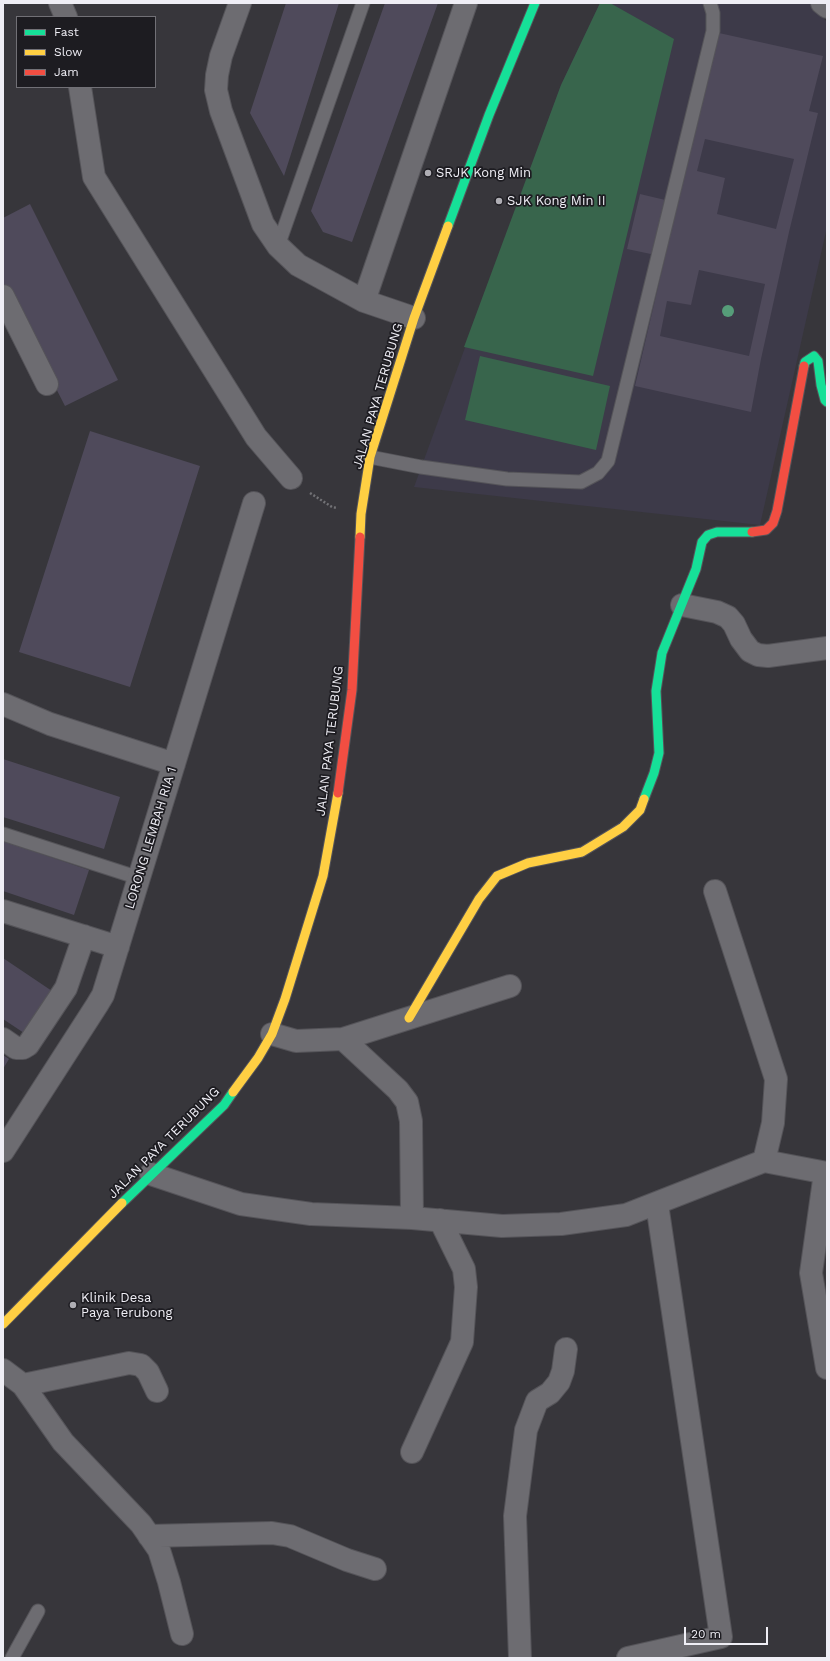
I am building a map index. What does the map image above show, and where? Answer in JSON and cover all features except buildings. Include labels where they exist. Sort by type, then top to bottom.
[{"type":"main road","name":"JALAN PAYA TERUBUNG","points":[[3,1324],[151,1174],[224,1105],[258,1058],[272,1034],[285,999],[322,876],[342,774],[352,690],[361,514],[370,457],[414,318],[490,115],[535,3]]},
{"type":"main road","points":[[409,1018],[479,899],[497,876],[528,863],[582,852],[606,839],[623,827],[640,810],[654,773],[659,753],[656,691],[662,653],[696,569],[702,542],[708,535],[717,532],[756,532],[766,530],[773,524],[805,362],[814,356],[818,361],[821,385],[825,400],[827,402]]},
{"type":"street","points":[[60,3],[66,16]]},
{"type":"street","points":[[240,3],[221,56],[216,90],[221,111],[263,224],[278,246],[298,265],[364,301],[414,318]]},
{"type":"street","points":[[364,301],[466,3]]},
{"type":"street","points":[[822,3],[827,7]]},
{"type":"street","points":[[80,88],[94,177],[256,437],[291,478]]},
{"type":"street","points":[[3,296],[47,384]]},
{"type":"street","name":"LORONG LEMBAH RIA 1","points":[[7,1137],[103,994],[254,503]]},
{"type":"street","points":[[682,605],[717,612],[728,617],[734,624],[741,639],[750,651],[758,655],[768,656],[827,648]]},
{"type":"street","points":[[3,704],[50,724],[174,764]]},
{"type":"street","points":[[715,891],[776,1078],[773,1123],[764,1161]]},
{"type":"street","points":[[3,910],[118,947]]},
{"type":"street","points":[[3,1039],[16,1048],[23,1048],[28,1045],[66,988],[84,936]]},
{"type":"street","points":[[272,1034],[296,1041],[343,1039],[510,986]]},
{"type":"street","points":[[343,1039],[398,1090],[407,1102],[411,1121],[412,1218]]},
{"type":"street","points":[[151,1174],[241,1204],[311,1214],[412,1218],[502,1226],[560,1224],[626,1215],[764,1161],[826,1173],[811,1273],[827,1368]]},
{"type":"street","points":[[628,1658],[721,1636],[657,1204]]},
{"type":"street","points":[[412,1452],[462,1342],[466,1287],[464,1269],[440,1220]]},
{"type":"street","points":[[520,1658],[515,1516],[526,1430],[537,1401],[550,1393],[559,1382],[563,1371],[566,1349]]},
{"type":"street","points":[[23,1385],[129,1363],[141,1365],[148,1372],[157,1391]]},
{"type":"street","points":[[3,1370],[23,1385],[63,1442],[141,1524],[159,1550],[182,1634]]},
{"type":"street","points":[[149,1536],[272,1533],[290,1536],[347,1560],[375,1569]]},
{"type":"lane","points":[[278,246],[363,3]]},
{"type":"lane","points":[[370,457],[421,467],[507,479],[581,482],[598,473],[608,461],[713,31],[713,13],[710,3]]},
{"type":"lane","points":[[3,834],[139,878]]},
{"type":"lane","points":[[12,1658],[38,1611]]},
{"type":"path","points":[[291,478],[316,498],[332,507],[361,514]]},
{"type":"shaded area","points":[[600,3],[809,3],[827,22],[827,227],[760,525],[414,487],[561,85]]},
{"type":"green space","points":[[600,3],[610,3],[674,39],[593,376],[464,347],[561,85]]},
{"type":"green space","points":[[480,356],[610,386],[596,450],[465,420]]},
{"type":"traffic: fast","points":[[448,226],[489,115],[535,3]]},
{"type":"traffic: fast","points":[[804,366],[805,362],[814,356],[818,361],[821,385],[825,400],[827,402]]},
{"type":"traffic: fast","points":[[644,799],[654,773],[659,753],[656,691],[662,653],[696,569],[702,542],[708,535],[717,532],[752,532]]},
{"type":"traffic: fast","points":[[122,1203],[224,1105],[233,1092]]},
{"type":"traffic: slow","points":[[360,537],[361,514],[370,457],[414,318],[448,226]]},
{"type":"traffic: slow","points":[[233,1092],[258,1058],[272,1034],[285,999],[323,876],[338,793]]},
{"type":"traffic: slow","points":[[409,1018],[479,899],[497,876],[528,863],[582,852],[623,827],[640,810],[644,799]]},
{"type":"traffic: slow","points":[[3,1324],[122,1203]]},
{"type":"traffic: jam","points":[[752,532],[766,530],[773,523],[777,511],[804,366]]},
{"type":"traffic: jam","points":[[338,793],[352,690],[360,537]]},
{"type":"place","name":"SRJK Kong Min","points":[[428,173]]},
{"type":"place","name":"SJK Kong Min II","points":[[499,201]]},
{"type":"place","name":"Klinik Desa Paya Terubong","points":[[73,1305]]}]
